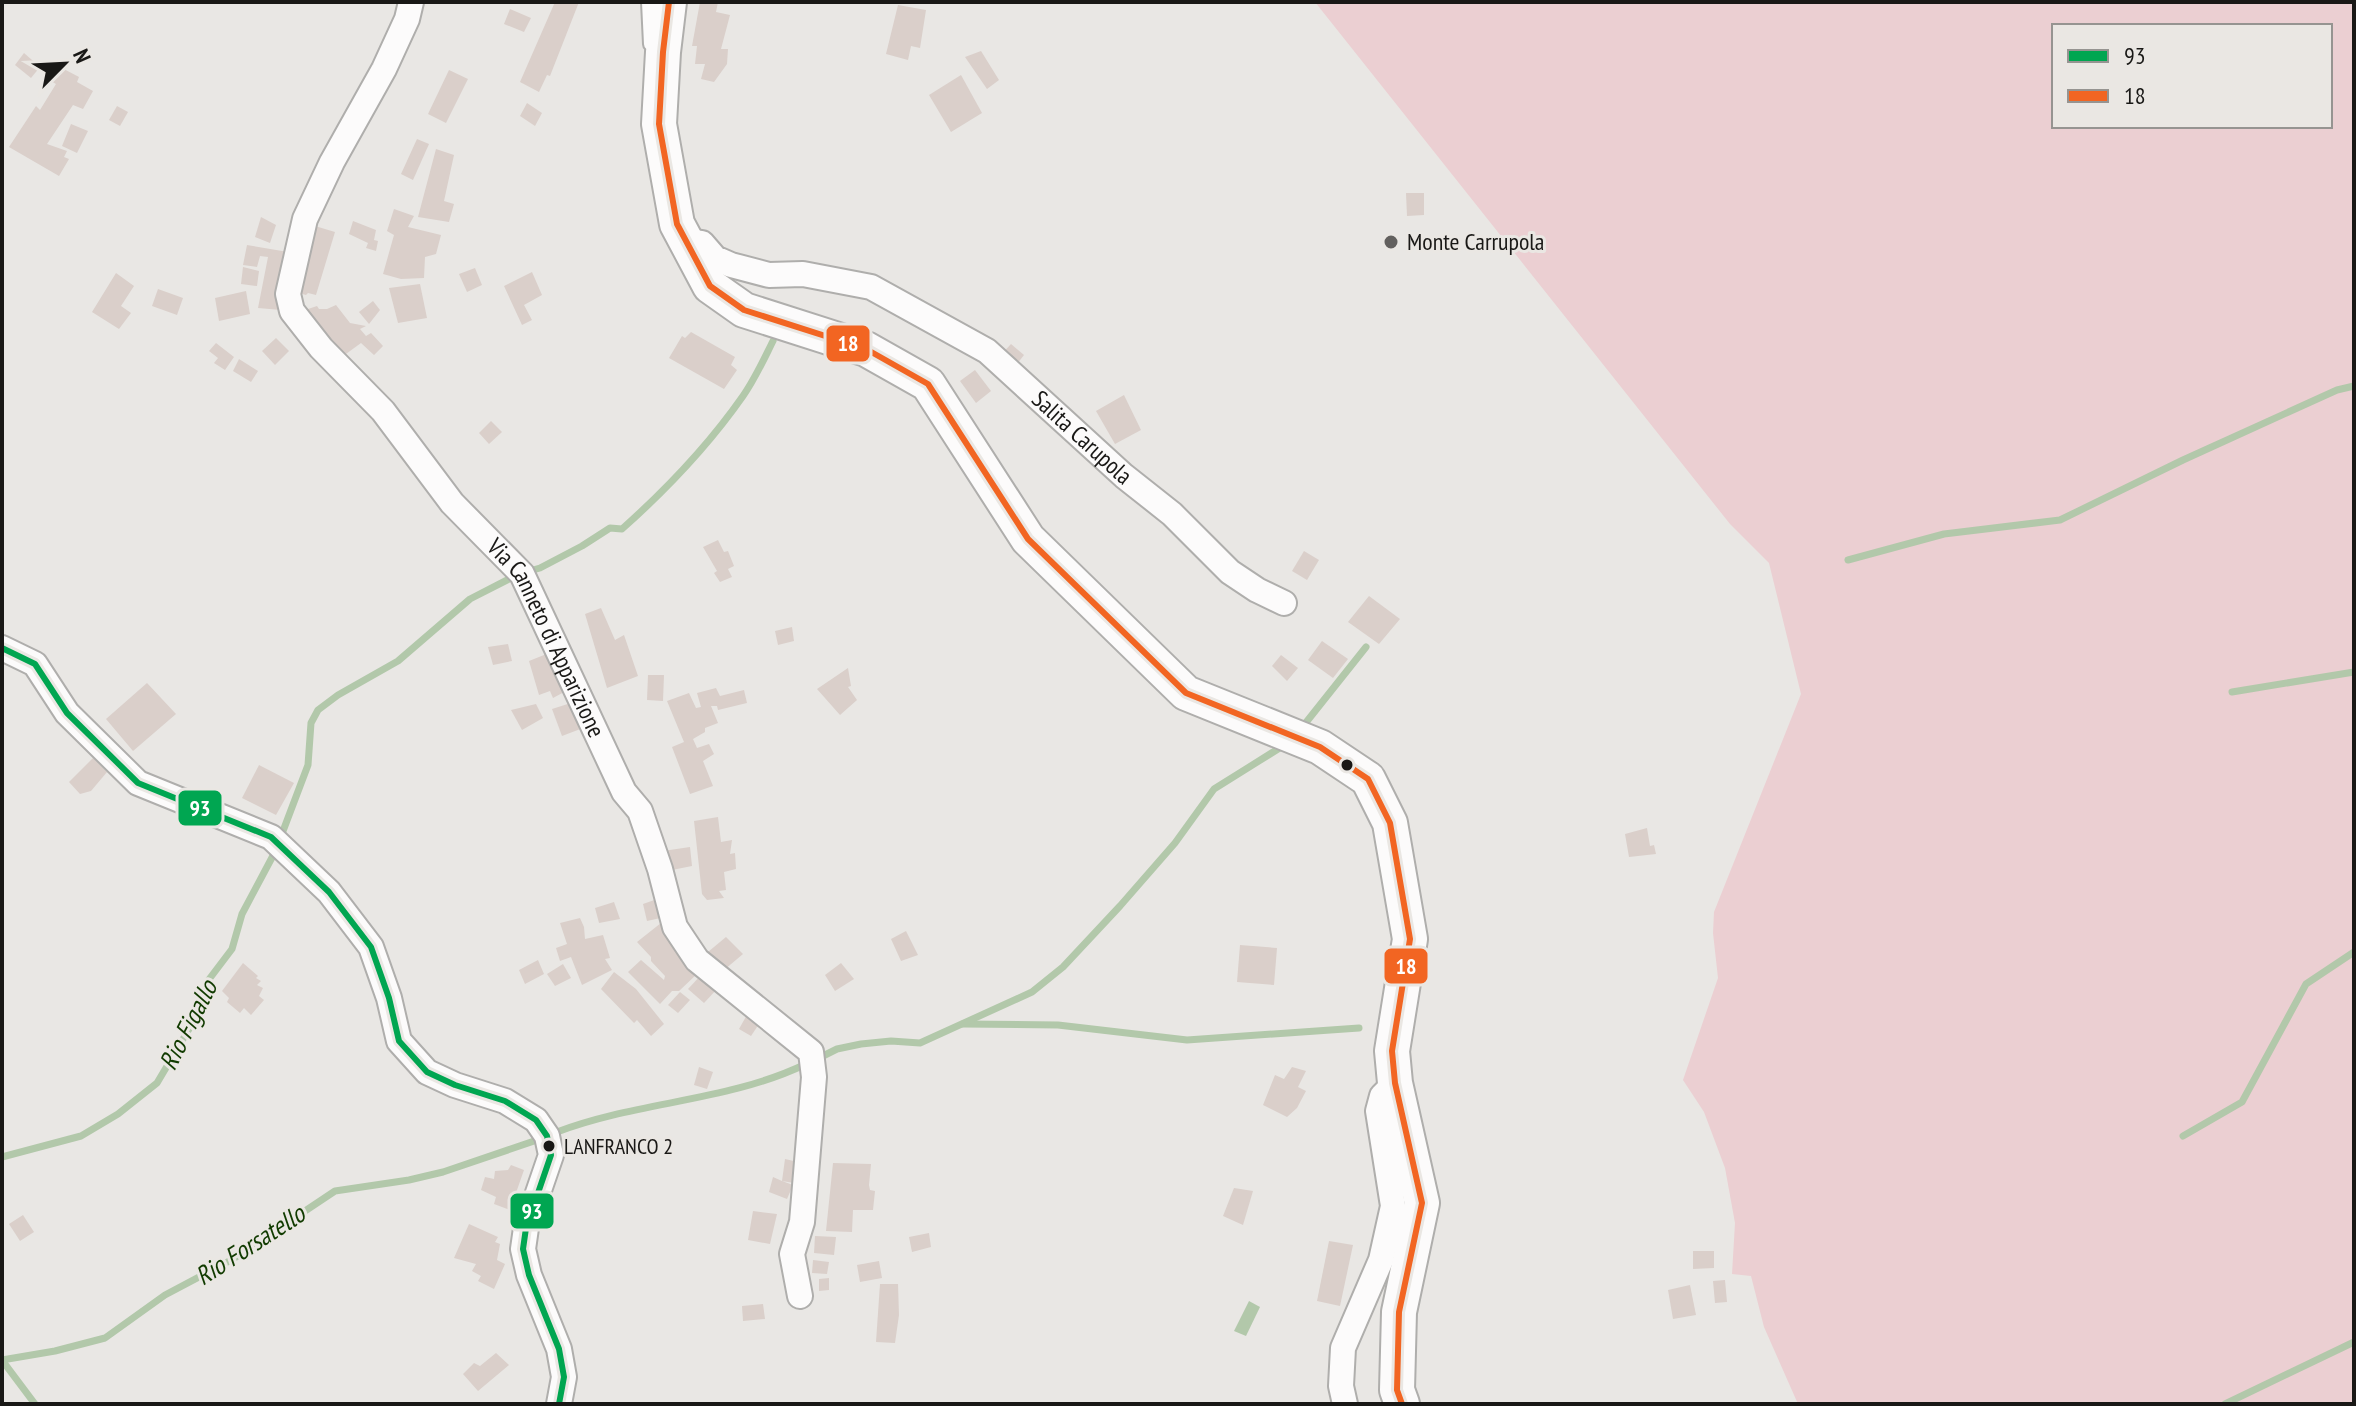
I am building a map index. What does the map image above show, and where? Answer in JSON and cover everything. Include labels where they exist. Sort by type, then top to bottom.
[{"type":"main road","points":[[669,2],[659,94],[659,124],[677,224],[710,286],[744,310],[866,349],[928,384],[1028,539],[1186,693],[1320,747],[1368,779],[1390,823],[1410,939],[1392,1051],[1395,1083],[1422,1203],[1399,1312],[1397,1390],[1402,1404]]},
{"type":"street","name":"Via Canneto di Apparizione","points":[[411,2],[407,19],[384,69],[332,162],[305,219],[288,294],[292,311],[321,348],[383,411],[452,503],[522,574],[624,792],[640,811],[675,927],[697,960],[811,1052],[814,1077],[803,1207],[792,1254],[800,1296]]},
{"type":"street","name":"Salita Carupola","points":[[685,242],[702,243],[715,258],[769,275],[803,274],[871,287],[987,351],[1124,476],[1172,514],[1230,572],[1284,603]]},
{"type":"street","points":[[2,648],[35,664],[67,713],[138,783],[271,837],[329,892],[371,947],[389,998],[399,1041],[427,1072],[455,1085],[505,1101],[536,1120],[547,1136],[551,1155],[526,1228],[523,1249],[529,1275],[559,1349],[564,1377],[559,1404]]},
{"type":"street","points":[[1345,1404],[1341,1386],[1343,1348],[1381,1260],[1393,1206],[1378,1111],[1382,1096],[1395,1083]]},
{"type":"lane","points":[[648,2],[650,48],[659,94]]},
{"type":"shaded area","points":[[1315,2],[2354,2],[2354,1404],[1798,1404],[1764,1327],[1751,1276],[1732,1274],[1735,1223],[1725,1168],[1704,1112],[1683,1080],[1718,978],[1714,912],[1801,694],[1769,563],[1730,524]]},
{"type":"shaded area","points":[[1249,1301],[1260,1307],[1246,1336],[1234,1331]]},
{"type":"building","points":[[555,2],[579,2],[550,76],[547,75],[539,92],[520,82]]},
{"type":"building","points":[[700,2],[718,2],[716,12],[730,15],[721,49],[728,49],[727,64],[714,82],[701,79],[705,64],[695,64],[697,46],[692,46]]},
{"type":"building","points":[[898,5],[926,10],[920,48],[911,46],[908,60],[886,54]]},
{"type":"building","points":[[510,9],[531,18],[524,32],[504,24]]},
{"type":"building","points":[[981,51],[999,80],[987,89],[965,57]]},
{"type":"building","points":[[24,53],[40,67],[31,78],[15,65]]},
{"type":"building","points":[[60,67],[79,77],[77,82],[93,91],[83,109],[73,105],[47,144],[67,151],[64,157],[69,159],[59,176],[9,147],[36,106],[40,110],[56,84],[51,81]]},
{"type":"building","points":[[449,70],[468,79],[446,123],[428,114]]},
{"type":"building","points":[[961,75],[982,113],[951,132],[929,95]]},
{"type":"building","points":[[527,103],[542,113],[535,126],[520,116]]},
{"type":"building","points":[[117,106],[128,112],[120,126],[109,120]]},
{"type":"building","points":[[71,124],[88,131],[77,153],[62,146]]},
{"type":"building","points":[[417,139],[429,144],[413,180],[401,174]]},
{"type":"building","points":[[436,149],[454,155],[444,201],[454,204],[449,222],[418,217]]},
{"type":"building","points":[[1406,193],[1424,193],[1424,215],[1407,216]]},
{"type":"building","points":[[394,209],[414,216],[408,227],[441,235],[436,254],[425,257],[424,278],[401,279],[383,274],[394,235],[387,231]]},
{"type":"building","points":[[261,217],[276,225],[270,243],[255,237]]},
{"type":"building","points":[[353,221],[376,230],[376,251],[366,248],[368,243],[349,234]]},
{"type":"building","points":[[315,226],[335,232],[316,295],[306,295],[292,291]]},
{"type":"building","points":[[247,245],[288,252],[281,310],[258,308],[268,257],[260,256],[257,267],[243,265]]},
{"type":"building","points":[[243,267],[259,271],[257,286],[241,284]]},
{"type":"building","points":[[475,268],[482,285],[467,292],[459,274]]},
{"type":"building","points":[[532,272],[542,295],[524,305],[532,320],[522,325],[504,286]]},
{"type":"building","points":[[116,273],[134,286],[121,306],[131,313],[119,329],[92,312]]},
{"type":"building","points":[[420,284],[427,318],[398,323],[389,288]]},
{"type":"building","points":[[158,289],[183,298],[177,315],[152,306]]},
{"type":"building","points":[[246,291],[250,314],[219,321],[215,298]]},
{"type":"building","points":[[373,301],[380,310],[369,324],[359,312]]},
{"type":"building","points":[[336,305],[350,323],[366,326],[360,329],[366,336],[371,333],[383,346],[374,355],[361,343],[339,359],[302,311]]},
{"type":"building","points":[[691,332],[735,357],[731,365],[737,370],[724,389],[669,358],[682,336],[685,338]]},
{"type":"building","points":[[276,338],[289,351],[275,365],[262,351]]},
{"type":"building","points":[[216,343],[234,357],[225,370],[214,363],[218,358],[209,351]]},
{"type":"building","points":[[1011,344],[1024,355],[1013,369],[999,357]]},
{"type":"building","points":[[239,359],[258,371],[251,382],[233,371]]},
{"type":"building","points":[[975,370],[991,391],[976,403],[960,381]]},
{"type":"building","points":[[1124,395],[1141,430],[1115,444],[1096,411]]},
{"type":"building","points":[[491,421],[502,432],[489,444],[479,433]]},
{"type":"building","points":[[718,540],[724,552],[728,551],[734,566],[728,569],[732,577],[720,582],[703,547]]},
{"type":"building","points":[[1304,551],[1319,560],[1307,580],[1292,571]]},
{"type":"building","points":[[1369,596],[1400,619],[1379,644],[1348,622]]},
{"type":"building","points":[[601,608],[615,640],[624,635],[638,676],[607,688],[585,614]]},
{"type":"building","points":[[792,627],[794,641],[778,645],[775,631]]},
{"type":"building","points":[[1322,641],[1348,659],[1333,678],[1308,660]]},
{"type":"building","points":[[508,644],[512,661],[493,665],[488,647]]},
{"type":"building","points":[[549,653],[566,691],[553,698],[550,691],[539,695],[529,661]]},
{"type":"building","points":[[1281,655],[1298,668],[1287,681],[1272,666]]},
{"type":"building","points":[[848,668],[851,686],[848,687],[857,700],[840,715],[817,689]]},
{"type":"building","points":[[648,675],[664,675],[663,701],[647,700]]},
{"type":"building","points":[[147,683],[176,714],[133,751],[106,719]]},
{"type":"building","points":[[716,688],[720,696],[744,690],[747,703],[718,710],[717,706],[711,706],[718,723],[705,728],[705,732],[693,739],[697,748],[709,744],[714,754],[703,761],[713,786],[690,794],[672,747],[684,742],[667,701],[689,693],[696,708],[701,707],[697,693]]},
{"type":"building","points":[[574,702],[583,728],[562,736],[552,709]]},
{"type":"building","points":[[536,704],[543,718],[522,730],[511,710]]},
{"type":"building","points":[[93,758],[107,772],[91,791],[80,794],[69,782]]},
{"type":"building","points":[[259,765],[294,783],[276,815],[242,798]]},
{"type":"building","points":[[718,817],[721,842],[732,840],[730,854],[735,853],[736,869],[724,872],[726,890],[719,891],[724,898],[707,900],[702,894],[694,821]]},
{"type":"building","points":[[1647,828],[1650,846],[1654,845],[1656,854],[1629,857],[1625,834]]},
{"type":"building","points":[[690,847],[692,866],[672,870],[672,866],[665,866],[663,851]]},
{"type":"building","points":[[660,898],[665,917],[647,921],[643,904]]},
{"type":"building","points":[[614,902],[620,919],[599,923],[595,908]]},
{"type":"building","points":[[580,918],[585,939],[603,935],[610,958],[605,959],[612,970],[582,985],[571,957],[560,961],[556,948],[567,944],[560,923]]},
{"type":"building","points":[[661,923],[678,937],[670,943],[698,973],[679,991],[672,991],[660,1004],[628,972],[641,960],[664,980],[665,976],[637,942]]},
{"type":"building","points":[[906,931],[918,955],[901,961],[891,939]]},
{"type":"building","points":[[726,937],[743,954],[724,970],[708,952]]},
{"type":"building","points":[[1240,945],[1277,948],[1274,985],[1237,982]]},
{"type":"building","points":[[538,960],[544,974],[525,984],[519,970]]},
{"type":"building","points":[[243,963],[258,976],[256,978],[261,981],[257,985],[263,988],[259,996],[264,1000],[251,1015],[244,1008],[240,1013],[227,1002],[229,998],[222,991]]},
{"type":"building","points":[[841,963],[854,979],[835,991],[825,975]]},
{"type":"building","points":[[563,964],[571,978],[555,986],[547,974]]},
{"type":"building","points":[[614,972],[636,989],[664,1024],[651,1036],[601,989]]},
{"type":"building","points":[[702,974],[718,988],[704,1003],[688,989]]},
{"type":"building","points":[[680,992],[690,1000],[678,1013],[668,1005]]},
{"type":"building","points":[[748,1013],[761,1021],[751,1036],[739,1029]]},
{"type":"building","points":[[699,1067],[713,1072],[707,1089],[694,1085]]},
{"type":"building","points":[[1292,1067],[1306,1071],[1298,1087],[1306,1091],[1297,1108],[1287,1117],[1263,1105],[1275,1075],[1284,1079]]},
{"type":"building","points":[[785,1159],[798,1162],[794,1183],[782,1181]]},
{"type":"building","points":[[833,1163],[871,1164],[869,1185],[870,1190],[875,1191],[873,1210],[853,1210],[852,1232],[826,1231]]},
{"type":"building","points":[[511,1165],[524,1170],[510,1210],[494,1204],[496,1197],[481,1190],[485,1177],[494,1179],[495,1171],[508,1170]]},
{"type":"building","points":[[773,1177],[793,1185],[787,1199],[769,1192]]},
{"type":"building","points":[[1234,1188],[1253,1191],[1243,1225],[1223,1216]]},
{"type":"building","points":[[753,1211],[777,1214],[770,1244],[748,1240]]},
{"type":"building","points":[[23,1215],[34,1232],[20,1241],[9,1224]]},
{"type":"building","points":[[469,1224],[498,1237],[495,1242],[500,1244],[497,1260],[505,1264],[494,1289],[478,1281],[481,1276],[472,1271],[476,1264],[454,1258]]},
{"type":"building","points":[[929,1233],[931,1247],[912,1252],[909,1237]]},
{"type":"building","points":[[815,1236],[836,1237],[834,1255],[814,1253]]},
{"type":"building","points":[[1329,1241],[1353,1245],[1340,1306],[1317,1301]]},
{"type":"building","points":[[1693,1251],[1714,1251],[1714,1268],[1693,1269]]},
{"type":"building","points":[[813,1260],[829,1262],[827,1274],[812,1273]]},
{"type":"building","points":[[879,1261],[882,1278],[860,1282],[857,1265]]},
{"type":"building","points":[[829,1278],[829,1290],[819,1291],[819,1279]]},
{"type":"building","points":[[1725,1280],[1727,1302],[1715,1303],[1713,1281]]},
{"type":"building","points":[[880,1284],[898,1284],[899,1315],[895,1343],[876,1342]]},
{"type":"building","points":[[1690,1285],[1696,1315],[1673,1319],[1668,1290]]},
{"type":"building","points":[[763,1304],[765,1319],[743,1321],[742,1306]]},
{"type":"building","points":[[496,1353],[509,1365],[478,1391],[463,1374],[474,1363],[480,1366]]},
{"type":"waterway","points":[[526,572],[540,568],[610,528],[622,529],[639,514],[687,466],[730,414],[773,341]]},
{"type":"waterway","points":[[1848,560],[1944,534],[2060,520],[2183,460],[2337,390],[2354,386]]},
{"type":"waterway","points":[[280,839],[308,765],[311,723],[318,710],[398,661],[470,599],[515,576]]},
{"type":"waterway","points":[[1300,730],[1366,647]]},
{"type":"waterway","points":[[2232,692],[2354,672]]},
{"type":"waterway","points":[[817,1059],[837,1049],[861,1044],[891,1041],[920,1043],[1032,992],[1063,967],[1120,906],[1175,843],[1214,789],[1286,744]]},
{"type":"waterway","name":"Rio Figallo","points":[[2,1157],[81,1136],[118,1114],[157,1083],[192,1024],[207,982],[232,949],[242,914],[276,850]]},
{"type":"waterway","points":[[2183,1136],[2242,1102],[2306,984],[2354,952]]},
{"type":"waterway","points":[[963,1024],[1058,1025],[1187,1040],[1359,1028]]},
{"type":"waterway","points":[[557,1132],[619,1114],[745,1086],[806,1064]]},
{"type":"waterway","name":"Rio Forsatello","points":[[2,1360],[105,1338],[165,1295],[233,1259],[335,1191],[443,1172],[540,1139]]},
{"type":"waterway","points":[[2225,1404],[2354,1342]]},
{"type":"waterway","points":[[2,1360],[35,1404]]},
{"type":"transit line","name":"18","points":[[669,2],[659,124],[677,224],[710,286],[744,310],[866,349],[928,384],[1028,539],[1186,693],[1320,747],[1368,779],[1390,823],[1410,939],[1392,1051],[1395,1083],[1422,1203],[1399,1312],[1397,1390],[1402,1404]]},
{"type":"transit line","name":"93","points":[[2,648],[35,664],[67,713],[138,783],[271,837],[329,892],[371,947],[389,998],[399,1041],[427,1072],[455,1085],[505,1101],[536,1120],[547,1136],[551,1155],[526,1228],[523,1249],[529,1275],[559,1349],[564,1377],[559,1404]]},
{"type":"place","name":"Monte Carrupola","points":[[1391,242]]},
{"type":"place","name":"LANFRANCO 2","points":[[549,1146]]}]
